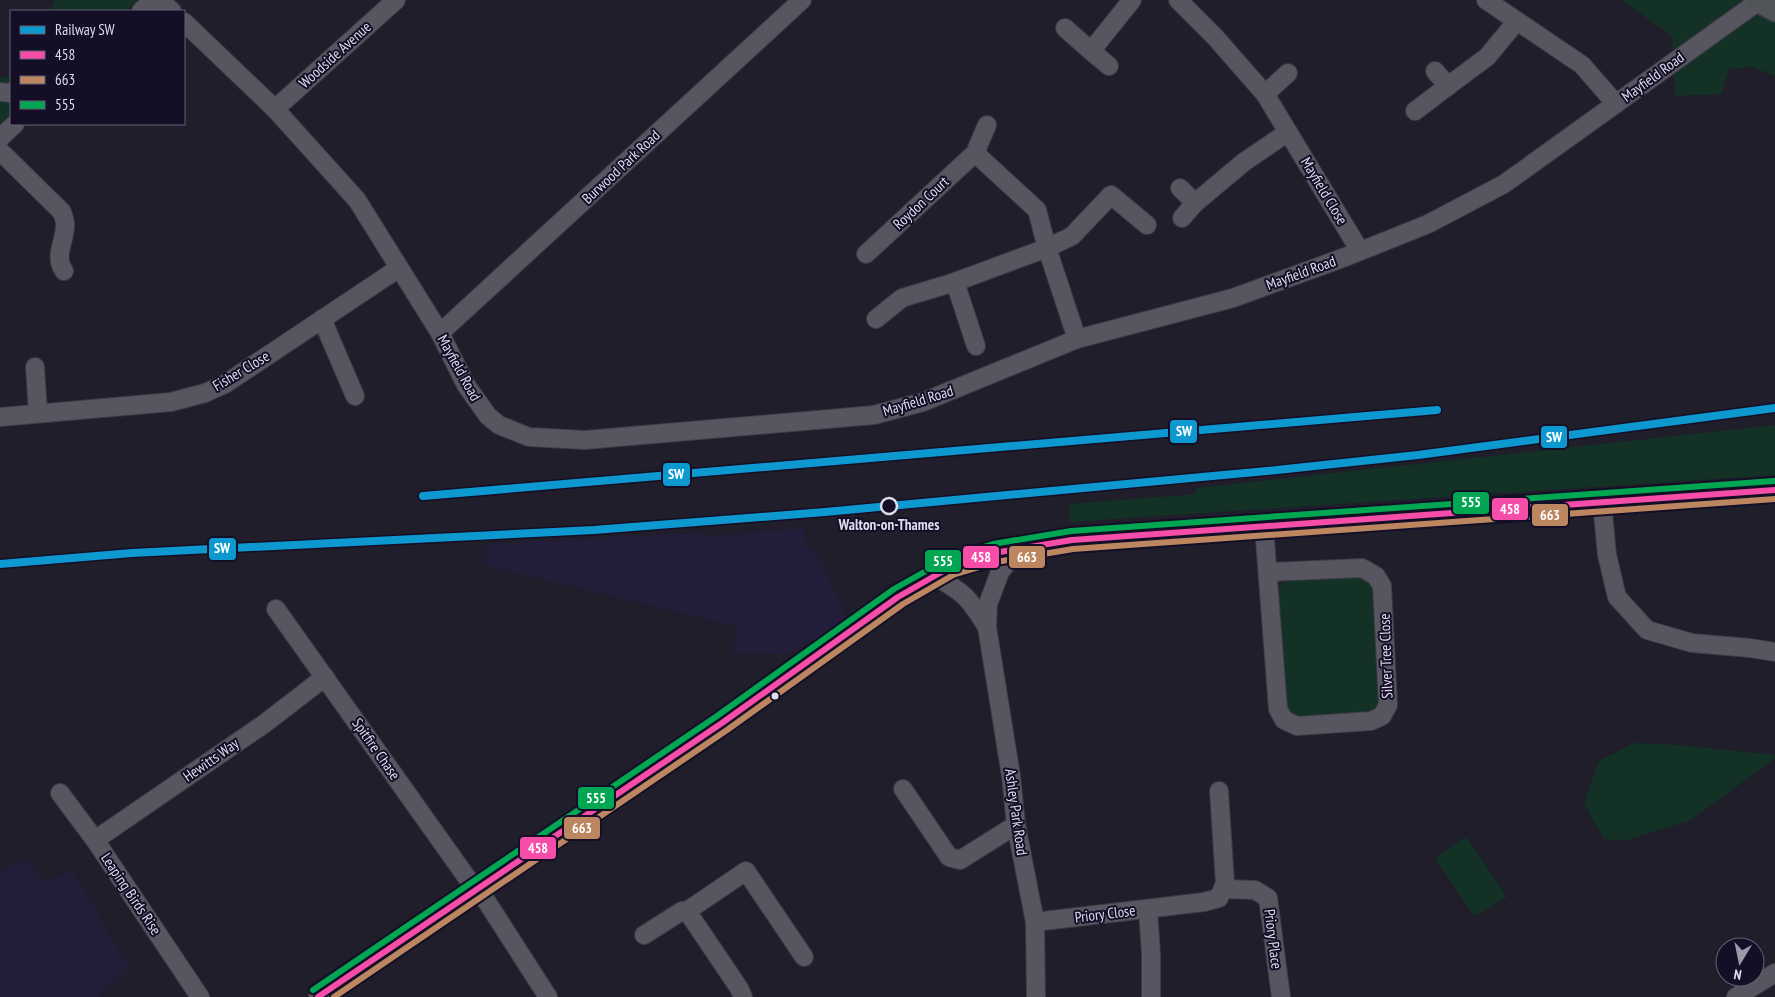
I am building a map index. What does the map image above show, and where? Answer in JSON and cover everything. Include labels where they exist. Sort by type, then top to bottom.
[{"type":"street","points":[[142,10],[154,0]]},
{"type":"street","points":[[159,0],[171,10]]},
{"type":"street","name":"Woodside Avenue","points":[[274,109],[396,0]]},
{"type":"street","name":"Burwood Park Road","points":[[440,333],[802,0]]},
{"type":"street","points":[[1091,51],[1132,0]]},
{"type":"street","name":"Mayfield Close","points":[[1178,0],[1215,37],[1265,94],[1360,251]]},
{"type":"street","points":[[1486,0],[1582,65],[1616,104]]},
{"type":"street","name":"Mayfield Road","points":[[185,23],[274,109],[357,200],[440,333],[466,385],[488,416],[499,425],[529,437],[585,440],[874,415],[923,402],[974,383],[1077,339],[1234,298],[1428,224],[1504,184],[1616,104],[1764,4]]},
{"type":"street","points":[[1414,111],[1487,57],[1516,22]]},
{"type":"street","points":[[1065,28],[1110,66]]},
{"type":"street","points":[[1435,71],[1448,86]]},
{"type":"street","points":[[1265,94],[1288,73]]},
{"type":"street","points":[[0,138],[14,125]]},
{"type":"street","name":"Roydon Court","points":[[866,254],[976,153],[987,125]]},
{"type":"street","points":[[1182,218],[1195,203],[1244,162],[1288,132]]},
{"type":"street","points":[[0,151],[62,212],[65,223],[60,265],[64,271]]},
{"type":"street","points":[[976,153],[1036,210],[1077,339]]},
{"type":"street","points":[[1180,188],[1195,203]]},
{"type":"street","points":[[876,319],[902,298],[955,282],[1047,248],[1072,236],[1111,195],[1147,225]]},
{"type":"street","name":"Fisher Close","points":[[0,417],[187,399],[224,384],[399,268]]},
{"type":"street","points":[[955,282],[976,346]]},
{"type":"street","points":[[322,319],[354,396]]},
{"type":"street","points":[[35,367],[38,413]]},
{"type":"street","points":[[318,997],[476,888],[722,724],[898,597],[952,566],[969,560],[1020,548],[1072,540],[1775,490]]},
{"type":"street","points":[[1602,502],[1607,555],[1617,597],[1647,630],[1692,643],[1775,652]]},
{"type":"street","name":"Silver Tree Close","points":[[1264,526],[1278,709],[1284,720],[1297,726],[1371,721],[1382,716],[1388,705],[1382,586],[1376,576],[1362,568],[1268,572]]},
{"type":"street","name":"Ashley Park Road","points":[[1020,548],[1000,572],[988,604],[987,627],[1011,776],[1016,825],[1034,922],[1036,997]]},
{"type":"street","name":"Ashley Park Road","points":[[934,576],[964,594],[987,627]]},
{"type":"street","name":"Spitfire Chase","points":[[276,609],[476,888],[548,997]]},
{"type":"street","name":"Hewitts Way","points":[[95,840],[264,724],[325,677]]},
{"type":"street","points":[[903,789],[949,857],[960,860],[1016,825]]},
{"type":"street","points":[[1148,909],[1204,902],[1219,898],[1225,883],[1219,791]]},
{"type":"street","name":"Leaping Birds Rise","points":[[60,792],[95,840],[200,997]]},
{"type":"street","points":[[644,935],[682,911],[687,911],[746,871],[804,957]]},
{"type":"street","name":"Priory Place","points":[[1223,889],[1255,890],[1268,898],[1281,997]]},
{"type":"street","name":"Priory Close","points":[[1034,922],[1148,909],[1151,997]]},
{"type":"street","points":[[687,911],[739,988],[742,997]]},
{"type":"street","points":[[1736,997],[1775,973]]},
{"type":"shaded area","points":[[804,528],[805,544],[820,557],[847,619],[831,631],[785,654],[732,653],[738,627],[485,565],[487,544],[704,532],[704,537]]},
{"type":"shaded area","points":[[28,859],[45,884],[72,869],[129,968],[98,997],[0,997],[0,871]]},
{"type":"green space","points":[[55,0],[138,0],[127,10],[50,10]]},
{"type":"green space","points":[[1621,0],[1775,0],[1775,76],[1752,67],[1729,69],[1721,94],[1675,96],[1672,36]]},
{"type":"green space","points":[[10,75],[10,122],[0,132],[0,78]]},
{"type":"green space","points":[[1775,425],[1775,475],[1070,522],[1069,504],[1196,494],[1196,488]]},
{"type":"green space","points":[[1362,573],[1374,582],[1382,705],[1375,715],[1295,719],[1287,715],[1274,605],[1278,588],[1286,580]]},
{"type":"green space","points":[[1634,743],[1668,744],[1775,755],[1775,758],[1691,820],[1625,841],[1604,839],[1584,803],[1599,761]]},
{"type":"green space","points":[[1467,837],[1507,897],[1474,916],[1435,858]]},
{"type":"rail line","name":"SW","points":[[0,564],[132,553],[594,530],[825,512],[1418,455],[1775,408]]},
{"type":"rail line","name":"SW","points":[[423,496],[1437,410]]},
{"type":"transit line","name":"555","points":[[313,990],[717,716],[894,589],[949,558],[993,544],[1071,531],[1774,481]]},
{"type":"transit line","name":"458","points":[[318,997],[722,723],[898,597],[952,566],[994,553],[1072,540],[1775,490]]},
{"type":"transit line","name":"663","points":[[334,997],[727,730],[903,604],[955,574],[996,562],[1073,549],[1775,499]]},
{"type":"place","name":"Walton-on-Thames","points":[[889,506]]}]
